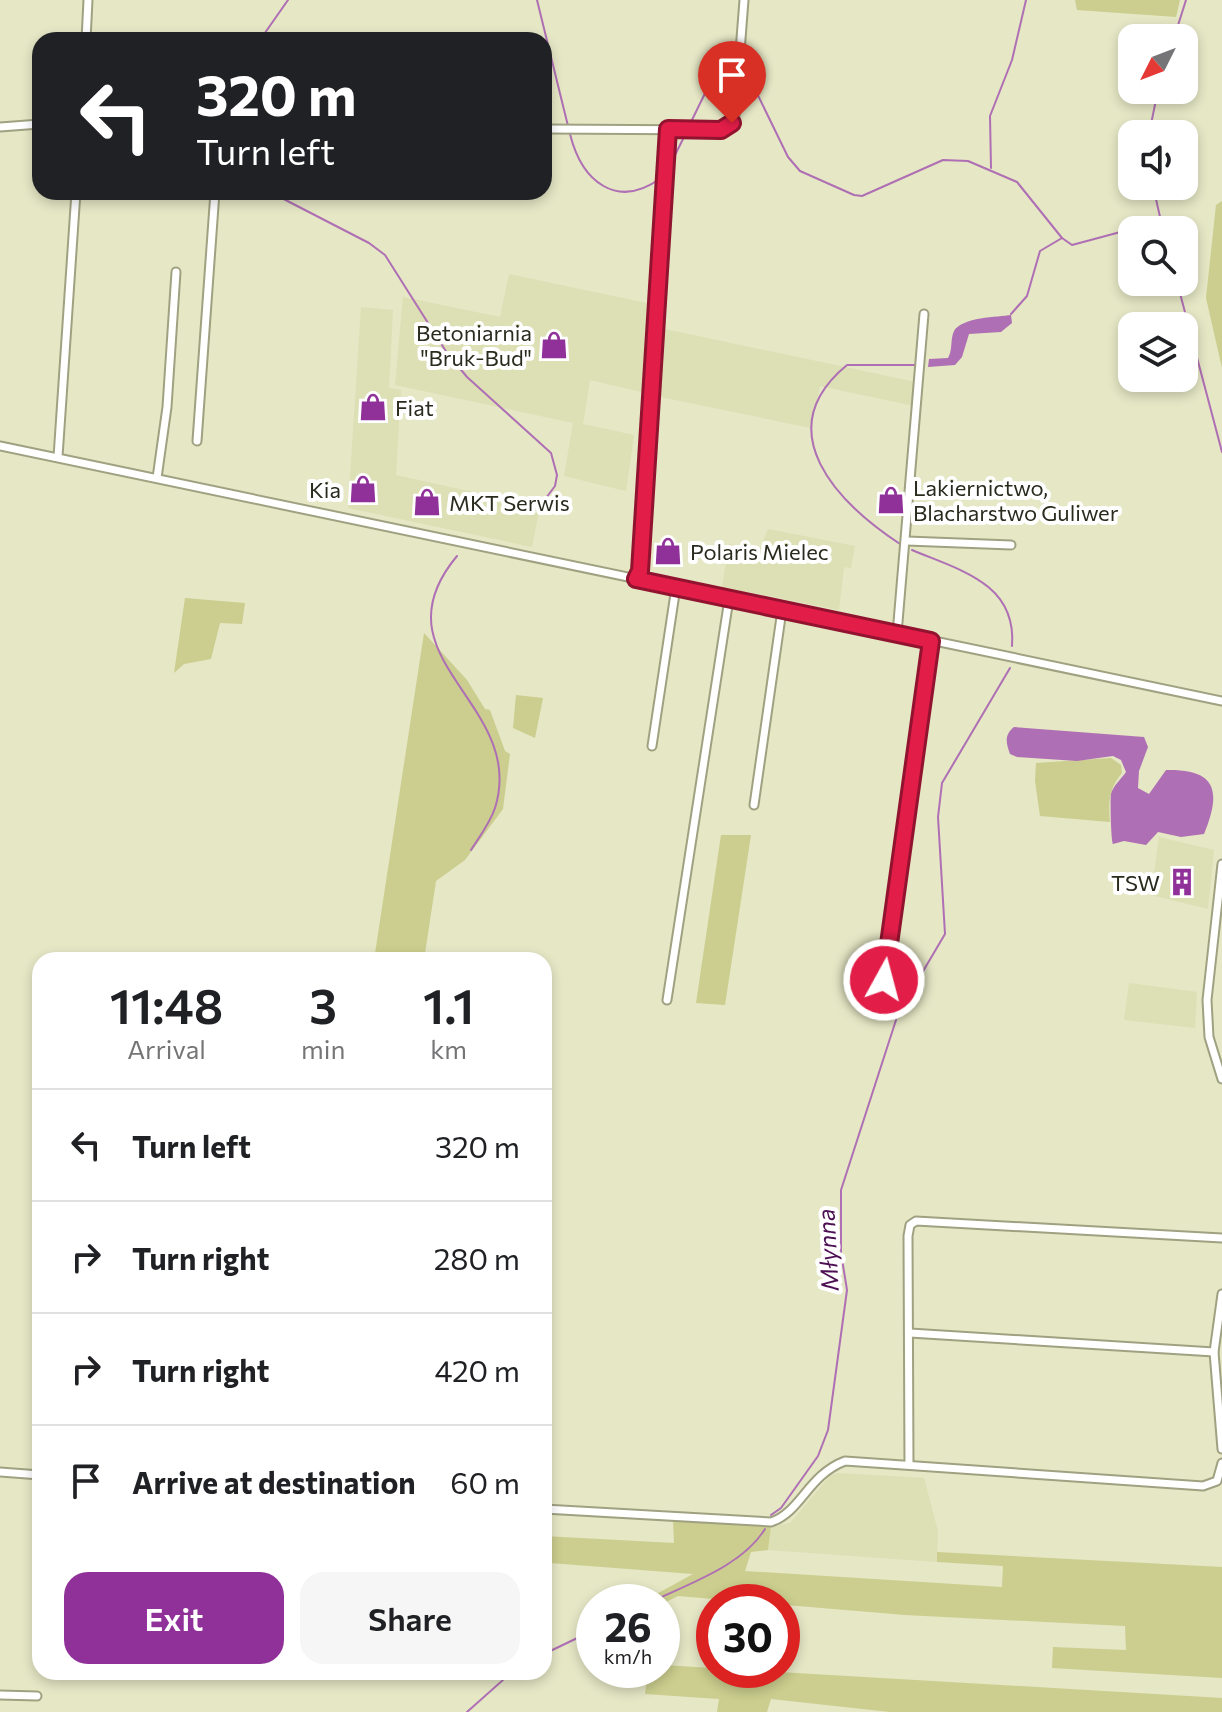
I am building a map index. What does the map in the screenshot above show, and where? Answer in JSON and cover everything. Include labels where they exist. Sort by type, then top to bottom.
[{"type":"street","points":[[86,32],[88,0]]},
{"type":"street","points":[[552,129],[721,130],[732,123],[744,0]]},
{"type":"street","points":[[0,127],[32,125]]},
{"type":"street","points":[[636,579],[640,571],[668,129]]},
{"type":"street","points":[[58,457],[66,389],[76,200]]},
{"type":"street","points":[[197,441],[214,200]]},
{"type":"street","points":[[157,478],[167,407],[176,272]]},
{"type":"street","points":[[897,634],[924,314]]},
{"type":"street","points":[[0,446],[1222,701]]},
{"type":"street","points":[[907,541],[1011,545]]},
{"type":"street","points":[[652,746],[676,587]]},
{"type":"street","points":[[667,1000],[729,599]]},
{"type":"street","points":[[754,805],[782,610]]},
{"type":"street","points":[[884,980],[931,641]]},
{"type":"street","points":[[1222,864],[1207,1000],[1209,1037],[1222,1079]]},
{"type":"street","points":[[909,1465],[910,1225],[916,1221],[1222,1238]]},
{"type":"street","points":[[1222,1294],[1214,1352],[1222,1449]]},
{"type":"street","points":[[910,1333],[1214,1352]]},
{"type":"street","points":[[552,1509],[771,1522],[790,1511],[818,1475],[845,1461],[1203,1486],[1217,1481],[1222,1463]]},
{"type":"street","points":[[0,1472],[32,1474]]},
{"type":"street","points":[[0,1695],[37,1696]]},
{"type":"shaded area","points":[[1075,0],[1180,0],[1176,17],[1077,10]]},
{"type":"shaded area","points":[[1222,201],[1222,368],[1206,298],[1216,205]]},
{"type":"shaded area","points":[[509,274],[656,305],[650,394],[590,380],[583,424],[634,435],[626,491],[564,476],[573,423],[395,385],[403,297],[500,317]]},
{"type":"shaded area","points":[[361,307],[393,310],[389,388],[401,390],[396,475],[540,507],[532,547],[348,508]]},
{"type":"shaded area","points":[[1011,315],[1012,323],[1001,332],[969,334],[962,357],[955,365],[928,367],[929,359],[948,358],[958,326],[972,320]]},
{"type":"shaded area","points":[[660,328],[916,382],[914,406],[820,386],[811,428],[656,396]]},
{"type":"shaded area","points":[[768,529],[855,546],[851,568],[844,567],[839,610],[722,587],[729,544],[757,550],[756,559]]},
{"type":"shaded area","points":[[185,598],[245,603],[242,624],[220,623],[211,659],[184,664],[174,673]]},
{"type":"shaded area","points":[[424,633],[467,680],[485,709],[490,710],[505,751],[510,754],[503,809],[465,860],[436,881],[425,952],[375,952]]},
{"type":"shaded area","points":[[516,695],[543,698],[535,738],[513,728]]},
{"type":"shaded area","points":[[1014,727],[1144,737],[1148,747],[1139,771],[1138,788],[1149,794],[1166,770],[1196,773],[1205,778],[1213,794],[1213,805],[1204,834],[1181,837],[1158,832],[1146,845],[1124,841],[1113,844],[1111,794],[1126,772],[1121,760],[1113,756],[1077,761],[1017,757],[1010,754],[1007,743],[1007,736]]},
{"type":"shaded area","points":[[1111,758],[1121,765],[1122,773],[1110,796],[1110,822],[1040,816],[1036,763]]},
{"type":"shaded area","points":[[721,835],[751,835],[725,1005],[696,1003]]},
{"type":"shaded area","points":[[1159,837],[1214,850],[1208,909],[1151,895]]},
{"type":"shaded area","points":[[1129,983],[1197,992],[1195,1028],[1124,1020]]},
{"type":"shaded area","points":[[838,1473],[924,1478],[938,1531],[937,1562],[768,1550],[771,1527],[790,1523],[830,1476]]},
{"type":"shaded area","points":[[673,1521],[771,1527],[768,1550],[751,1552],[745,1571],[1002,1587],[1003,1566],[937,1562],[937,1552],[1222,1567],[1222,1678],[1052,1668],[1053,1647],[1126,1650],[1125,1626],[800,1606],[800,1584],[696,1584],[696,1598],[680,1596],[680,1584],[675,1584],[693,1574],[552,1563],[552,1536],[674,1543]]},
{"type":"shaded area","points":[[680,1666],[696,1667],[696,1688],[800,1688],[800,1673],[1222,1698],[1222,1712],[890,1712],[771,1699],[767,1712],[717,1712],[719,1699],[645,1694],[646,1688],[680,1688]]},
{"type":"waterway","points":[[266,32],[288,0]]},
{"type":"waterway","points":[[537,0],[545,32]]},
{"type":"waterway","points":[[991,168],[990,116],[1012,60],[1026,0]]},
{"type":"waterway","points":[[1178,24],[1186,0]]},
{"type":"waterway","points":[[552,61],[568,126]]},
{"type":"waterway","points":[[690,124],[711,81],[733,76]]},
{"type":"waterway","points":[[743,76],[751,81],[788,157],[800,171],[854,195],[862,196],[943,160],[968,161],[1017,182],[1062,238],[1072,245],[1118,233]]},
{"type":"waterway","points":[[1152,120],[1155,104]]},
{"type":"waterway","points":[[674,157],[686,133]]},
{"type":"waterway","points":[[570,134],[583,166],[604,186],[616,191],[630,191],[661,178]]},
{"type":"waterway","points":[[286,200],[369,243],[385,255],[447,353],[467,377],[551,453],[557,475],[555,486],[540,506]]},
{"type":"waterway","points":[[1156,200],[1160,216]]},
{"type":"waterway","name":"Młynna","points":[[1011,314],[1027,296],[1040,251],[1062,238]]},
{"type":"waterway","points":[[1181,296],[1222,452]]},
{"type":"waterway","name":"Młynna","points":[[900,544],[854,508],[835,487],[820,464],[812,440],[813,415],[824,390],[847,365],[916,365]]},
{"type":"waterway","name":"Młynna","points":[[912,550],[966,573],[995,593],[1005,607],[1011,625],[1012,646]]},
{"type":"waterway","points":[[457,556],[435,592],[431,624],[440,653],[491,739],[499,771],[495,808],[471,850]]},
{"type":"waterway","name":"Młynna","points":[[899,1012],[945,934],[938,817],[942,783],[1010,668]]},
{"type":"waterway","name":"Młynna","points":[[771,1515],[781,1508],[818,1456],[828,1430],[847,1290],[841,1253],[841,1190],[896,1020]]},
{"type":"waterway","name":"Młynna","points":[[680,1588],[729,1563],[755,1542],[765,1529]]},
{"type":"waterway","name":"Młynna","points":[[552,1650],[576,1639]]},
{"type":"waterway","name":"Młynna","points":[[467,1712],[503,1680]]},
{"type":"place","name":"Betoniarnia \"Bruk-Bud\"","points":[[554,345]]},
{"type":"place","name":"Fiat","points":[[373,407]]},
{"type":"place","name":"Kia","points":[[363,489]]},
{"type":"place","name":"Lakiernictwo, Blacharstwo Guliwer","points":[[891,500]]},
{"type":"place","name":"MKT Serwis","points":[[427,502]]},
{"type":"place","name":"Polaris Mielec","points":[[668,551]]},
{"type":"place","name":"TSW","points":[[1182,882]]},
{"type":"route","points":[[732,123],[721,130],[668,129],[640,571],[636,579],[931,641],[884,980]]}]
